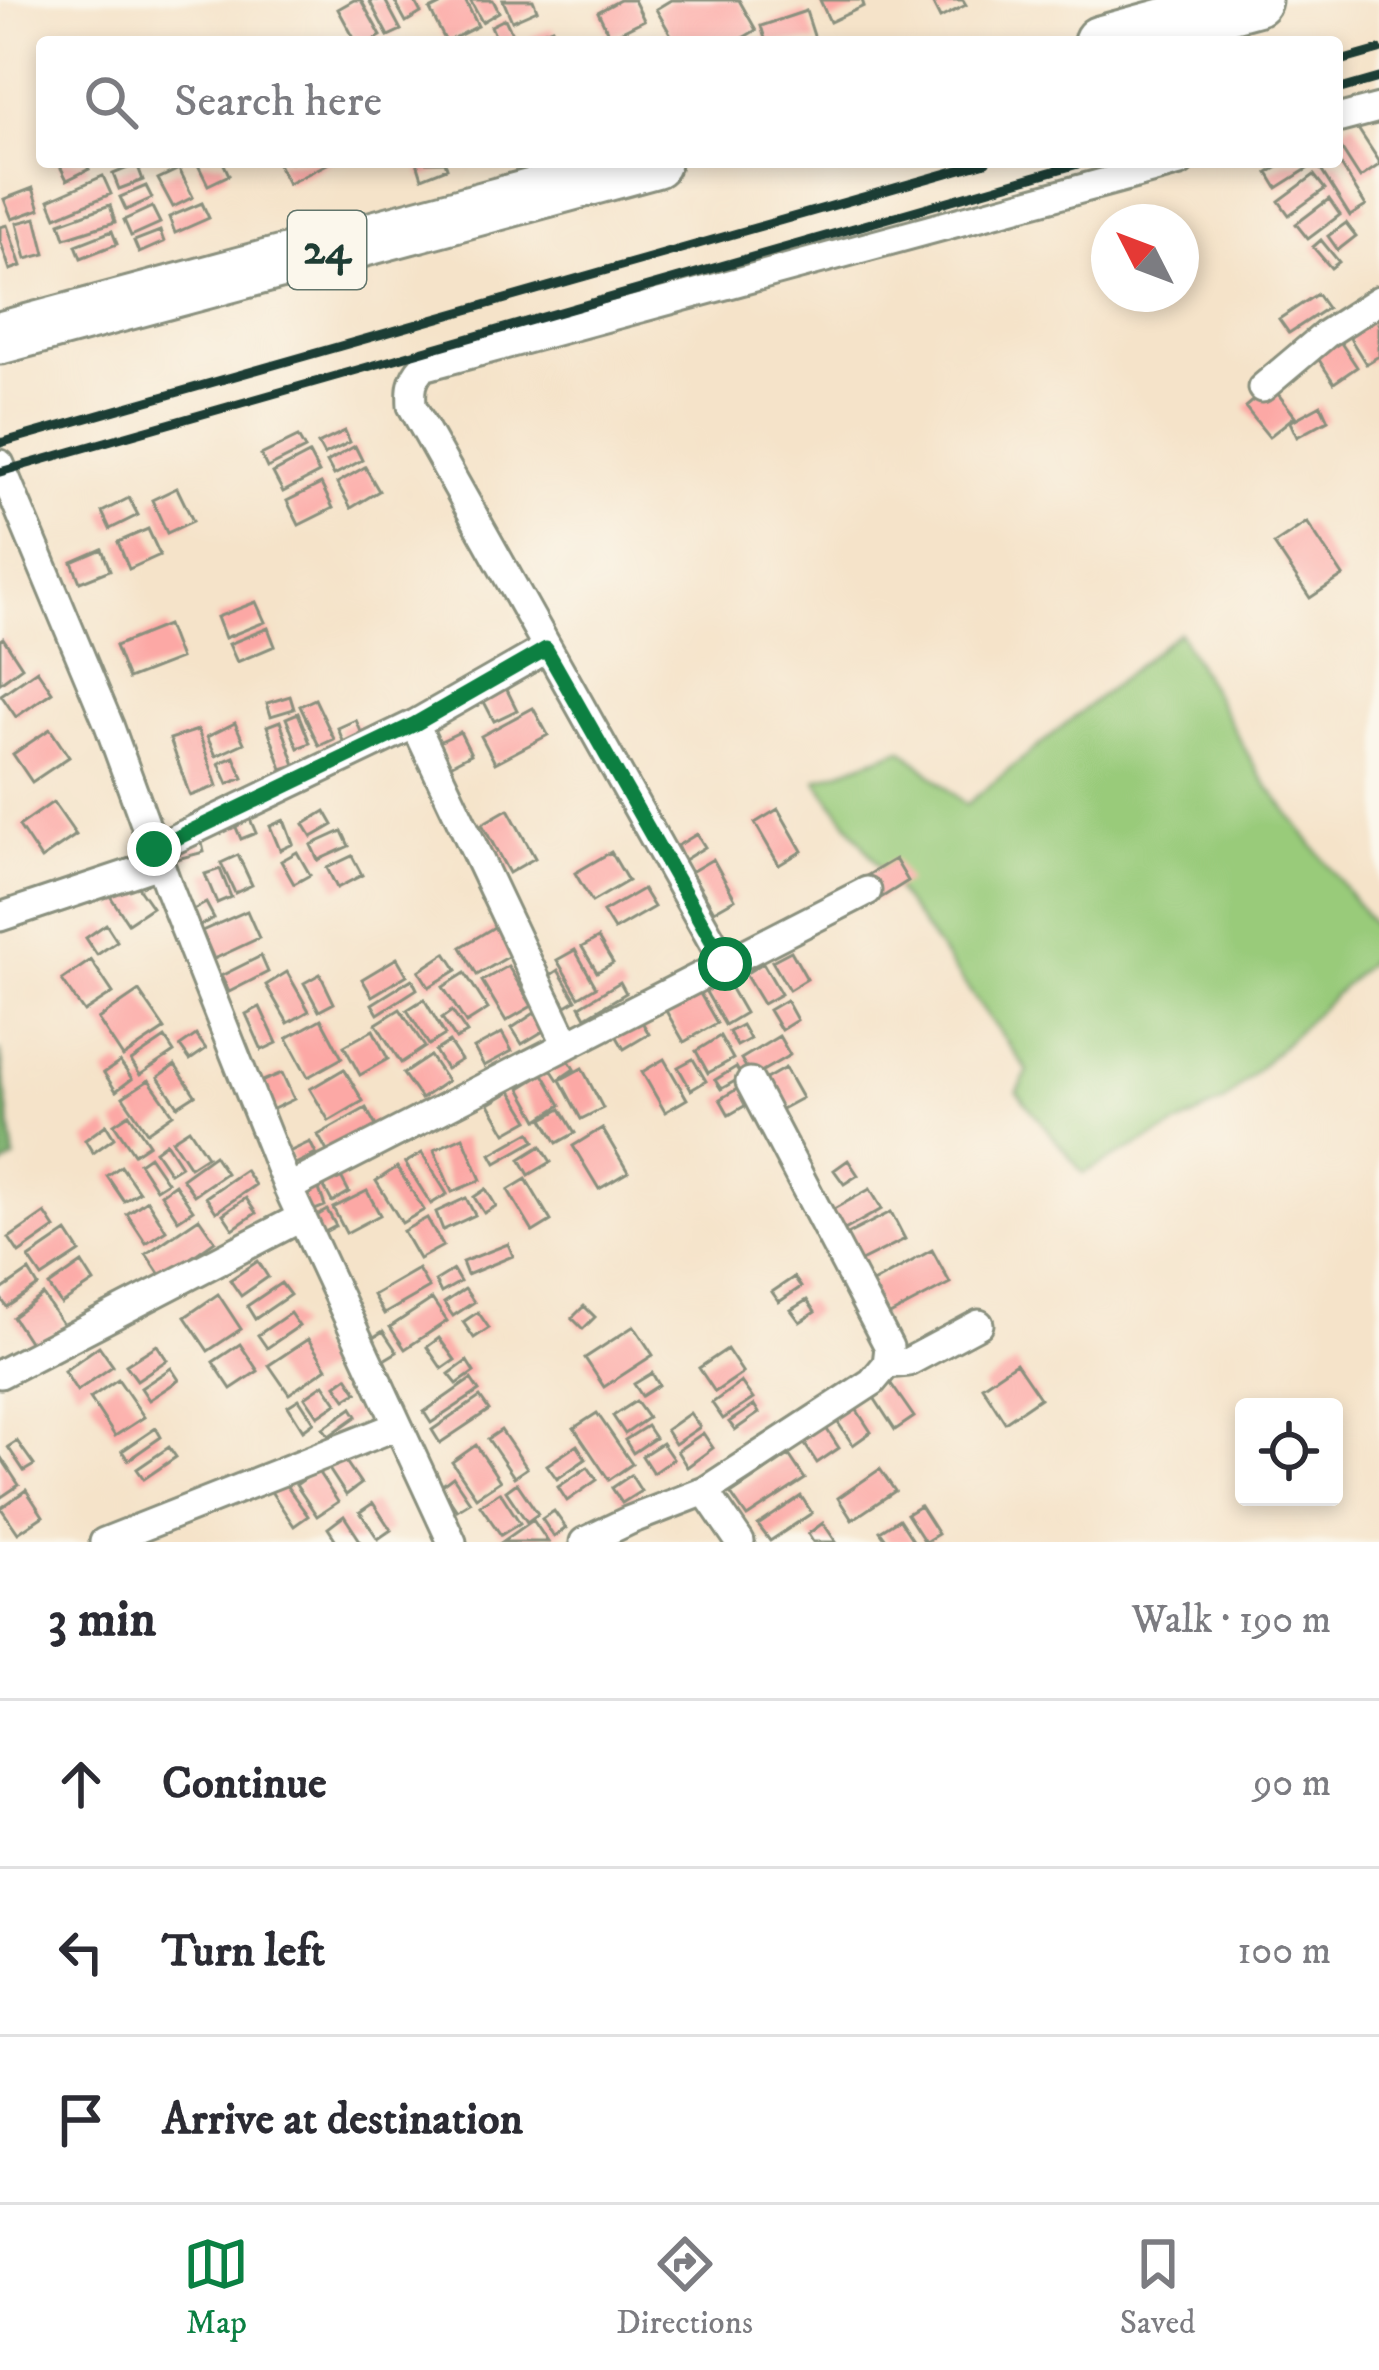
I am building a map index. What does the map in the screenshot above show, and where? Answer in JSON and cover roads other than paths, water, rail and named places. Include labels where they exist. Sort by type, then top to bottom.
[{"type":"highway","points":[[1110,36],[1147,14],[1255,0]]},
{"type":"highway","name":"24","points":[[0,338],[632,168]]},
{"type":"street","points":[[1343,117],[1379,108]]},
{"type":"street","points":[[725,964],[412,406],[414,376],[423,367],[1158,168]]},
{"type":"street","points":[[1262,388],[1326,334],[1379,301]]},
{"type":"street","points":[[0,464],[110,725],[156,856],[288,1188],[452,1542]]},
{"type":"street","points":[[0,917],[156,856],[415,724],[546,649]]},
{"type":"street","points":[[415,724],[567,1045]]},
{"type":"street","points":[[288,1188],[867,891]]},
{"type":"street","points":[[584,1542],[705,1491],[872,1382],[887,1364],[889,1347],[880,1327],[750,1082]]},
{"type":"street","points":[[0,1374],[302,1217]]},
{"type":"street","points":[[887,1364],[908,1362],[980,1324]]},
{"type":"street","points":[[104,1542],[397,1426]]},
{"type":"street","points":[[705,1491],[740,1542]]},
{"type":"railway","points":[[1343,60],[1379,50]]},
{"type":"railway","points":[[1343,88],[1379,78]]},
{"type":"railway","points":[[0,443],[965,168]]},
{"type":"railway","points":[[0,472],[1064,168]]}]
